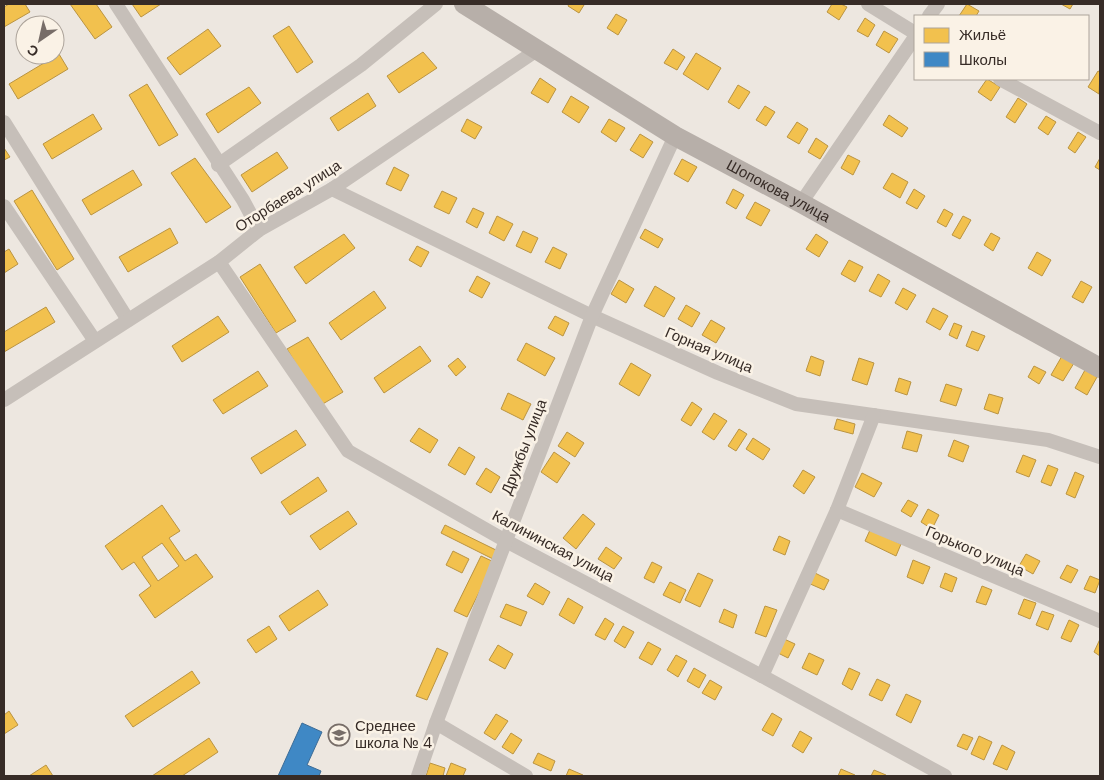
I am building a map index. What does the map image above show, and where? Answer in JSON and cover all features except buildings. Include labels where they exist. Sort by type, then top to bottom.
[{"type":"street","points":[[116,4],[218,165],[243,200],[259,230]]},
{"type":"street","points":[[218,165],[361,65],[436,4]]},
{"type":"street","name":"Шопокова улица","points":[[464,4],[675,136],[802,203],[1100,368]]},
{"type":"street","points":[[868,4],[914,31]]},
{"type":"street","points":[[930,15],[938,4]]},
{"type":"street","points":[[802,203],[914,38]]},
{"type":"street","name":"Оторбаева улица","points":[[4,400],[219,262],[259,230],[332,189],[537,50]]},
{"type":"street","points":[[1002,80],[1100,133]]},
{"type":"street","points":[[4,122],[128,320]]},
{"type":"street","name":"Дружбы улица","points":[[418,776],[436,723],[592,316],[675,136]]},
{"type":"street","name":"Горная улица","points":[[332,189],[592,316],[718,373],[796,404],[1048,440],[1100,457]]},
{"type":"street","points":[[4,206],[96,341]]},
{"type":"street","name":"Калининская улица","points":[[219,262],[348,451],[506,540],[762,676],[944,776]]},
{"type":"street","points":[[762,676],[837,510],[874,415]]},
{"type":"street","name":"Горького улица","points":[[837,510],[1100,621]]},
{"type":"street","points":[[436,723],[526,776]]},
{"type":"place","name":"Среднее школа № 4","points":[[339,735]]}]
